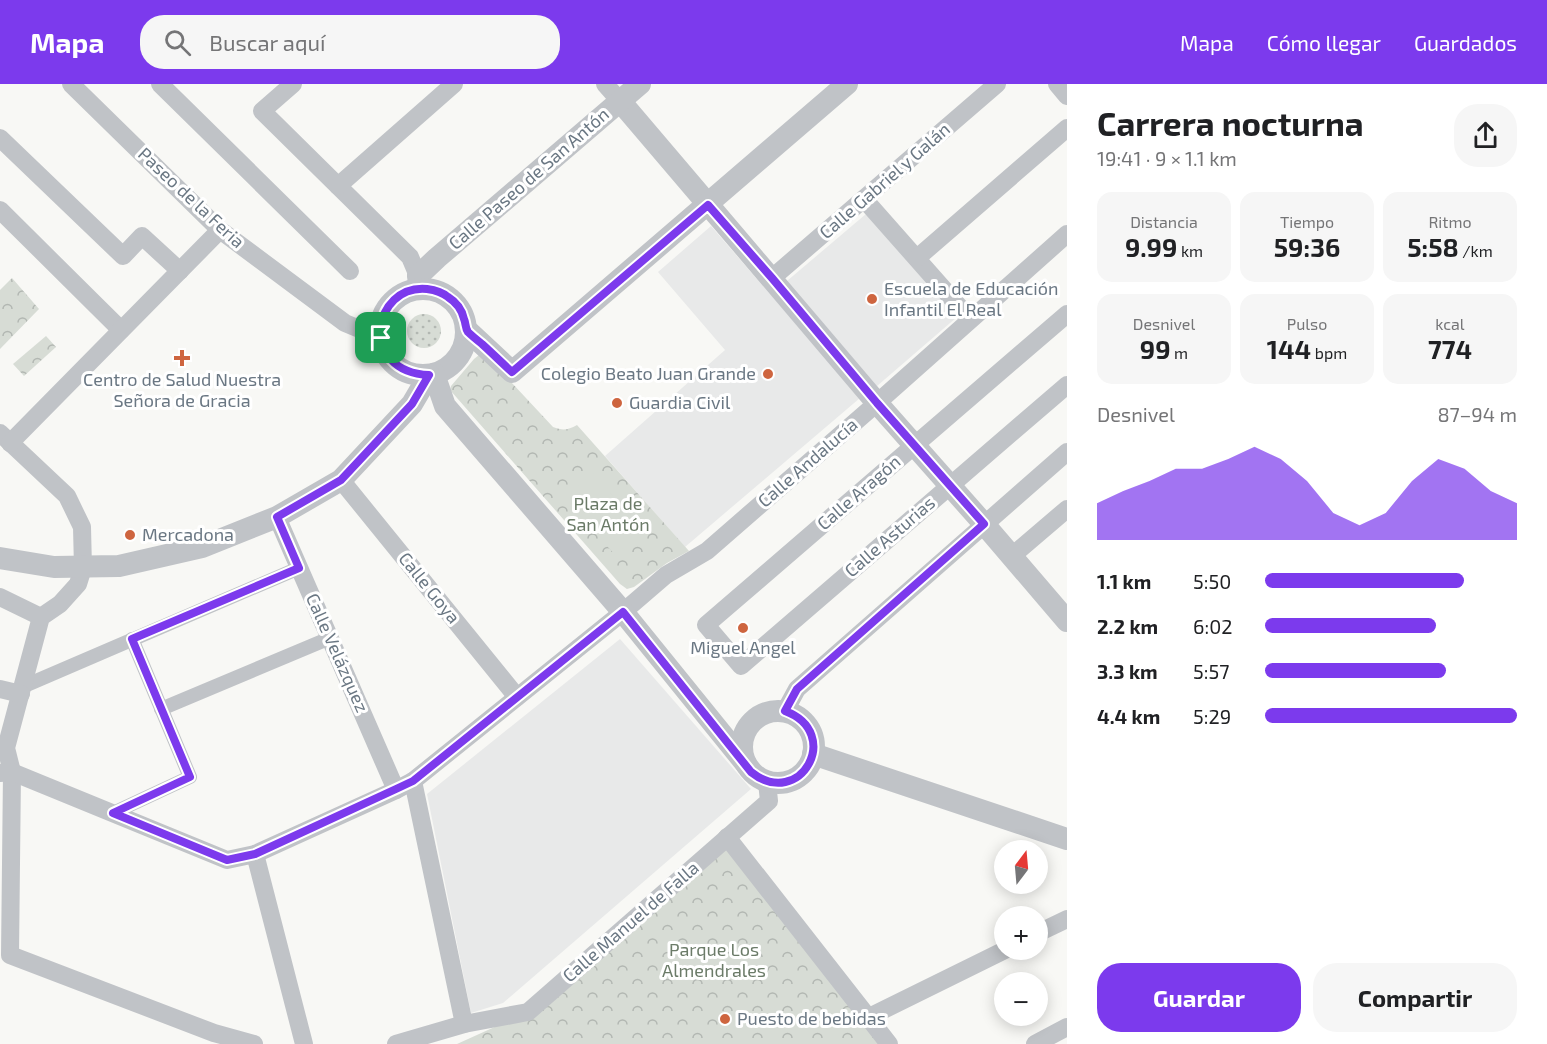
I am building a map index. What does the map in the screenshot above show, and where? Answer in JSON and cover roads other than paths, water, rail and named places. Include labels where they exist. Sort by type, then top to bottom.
[{"type":"street","name":"Paseo de la Feria","points":[[71,84],[220,230],[345,323],[381,338]]},
{"type":"street","points":[[160,84],[350,271]]},
{"type":"street","points":[[293,84],[262,111],[410,257],[419,282],[447,295],[464,317],[467,330],[465,345],[458,358],[448,368],[431,374],[415,374],[403,370],[392,362],[384,351],[381,338],[381,324],[386,310],[394,299],[419,282]]},
{"type":"street","points":[[338,186],[454,84]]},
{"type":"street","points":[[605,84],[877,403],[1067,621]]},
{"type":"street","name":"Calle Paseo de San Antón","points":[[419,282],[437,258],[640,84]]},
{"type":"street","points":[[467,330],[512,372],[847,84]]},
{"type":"street","name":"Calle Gabriel y Galán","points":[[772,278],[997,84]]},
{"type":"street","points":[[1057,84],[1067,96]]},
{"type":"street","points":[[917,258],[1067,128]]},
{"type":"street","points":[[0,138],[123,256],[142,236],[180,272]]},
{"type":"street","points":[[864,199],[970,319]]},
{"type":"street","points":[[0,210],[121,330]]},
{"type":"street","points":[[220,230],[121,330],[5,438],[66,496],[82,527],[83,568],[78,584],[60,604],[41,617],[6,748],[10,955],[214,1034],[254,1044]]},
{"type":"street","name":"Calle Andalucía","points":[[6,772],[227,860],[255,854],[413,781],[666,575],[707,551],[1067,234]]},
{"type":"street","name":"Calle Aragón","points":[[741,666],[706,625],[1067,314]]},
{"type":"street","points":[[0,558],[54,567],[119,566],[202,548],[277,517],[341,480],[412,404],[431,374]]},
{"type":"street","points":[[431,374],[446,406],[623,612],[751,772],[767,782],[779,783],[791,781],[801,775],[809,766],[813,754],[814,743],[811,732],[805,722],[796,715],[774,710],[762,714],[752,720],[741,741],[746,764]]},
{"type":"street","name":"Calle Asturias","points":[[741,666],[1067,385]]},
{"type":"street","points":[[785,711],[797,689],[1067,452]]},
{"type":"street","name":"Calle Goya","points":[[341,480],[517,697]]},
{"type":"street","points":[[1012,556],[1067,509]]},
{"type":"street","name":"Calle Velázquez","points":[[277,517],[396,789]]},
{"type":"street","points":[[0,689],[22,690],[132,639],[299,568]]},
{"type":"street","points":[[0,597],[41,617]]},
{"type":"street","points":[[161,709],[330,638]]},
{"type":"street","points":[[113,813],[190,777],[132,639]]},
{"type":"street","points":[[813,754],[1067,839]]},
{"type":"street","points":[[413,781],[464,1024]]},
{"type":"street","name":"Calle Manuel de Falla","points":[[396,1044],[464,1024],[528,1012],[769,801],[767,782]]},
{"type":"street","points":[[727,837],[889,1044]]},
{"type":"street","points":[[255,854],[304,1044]]},
{"type":"street","points":[[1048,928],[1067,919]]},
{"type":"street","points":[[869,1017],[994,955]]},
{"type":"street","points":[[1035,1044],[1067,1028]]},
{"type":"place","name":"Escuela de Educación Infantil El Real","points":[[872,299]]},
{"type":"place","name":"Centro de Salud Nuestra Señora de Gracia","points":[[182,358]]},
{"type":"place","name":"Colegio Beato Juan Grande","points":[[768,374]]},
{"type":"place","name":"Guardia Civil","points":[[617,403]]},
{"type":"place","name":"Mercadona","points":[[130,535]]},
{"type":"place","name":"Miguel Angel","points":[[743,628]]},
{"type":"place","name":"Puesto de bebidas","points":[[725,1019]]},
{"type":"park label","name":"Plaza de San Antón","points":[[608,514]]},
{"type":"park label","name":"Parque Los Almendrales","points":[[714,960]]}]
